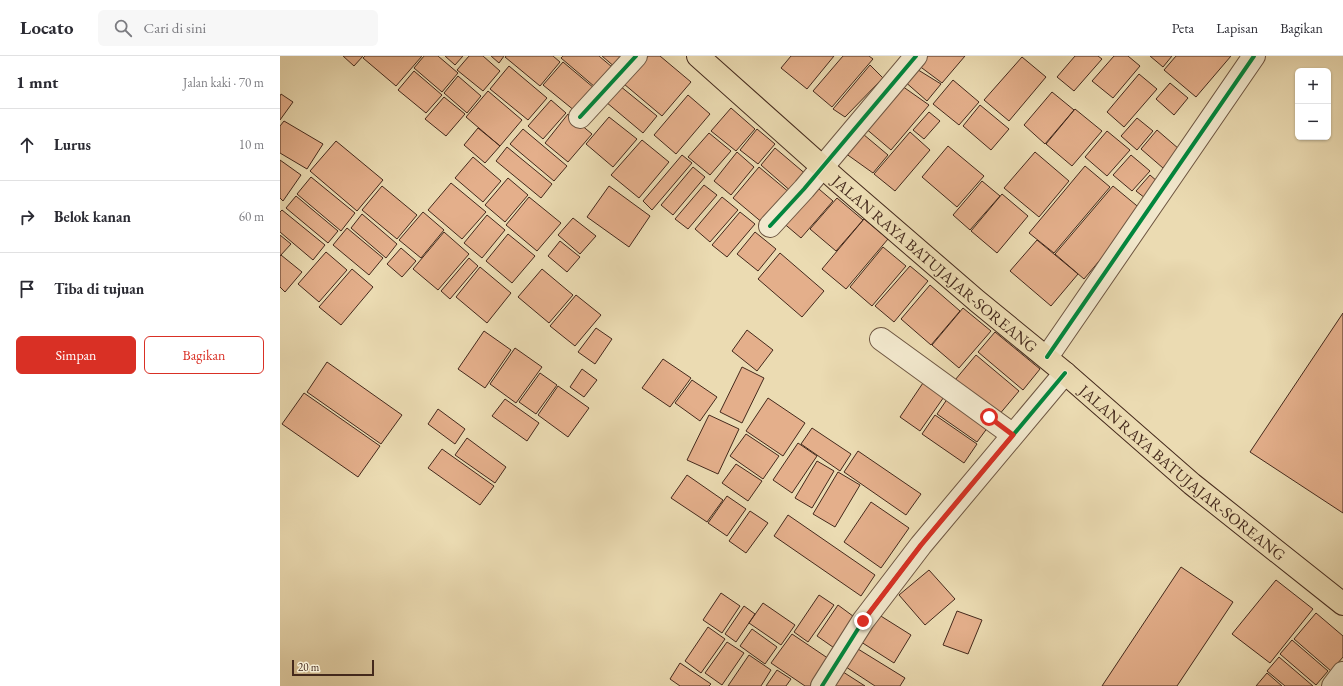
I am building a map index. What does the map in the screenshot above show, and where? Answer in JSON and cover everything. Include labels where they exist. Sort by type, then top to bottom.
[{"type":"highway","name":"JALAN RAYA BATUJAJAR-SOREANG","points":[[698,56],[977,301],[1065,372],[1192,484],[1343,604]]},
{"type":"street","points":[[580,117],[636,56]]},
{"type":"street","points":[[770,226],[804,189],[916,56]]},
{"type":"street","points":[[1046,357],[1254,56]]},
{"type":"street","points":[[881,339],[1013,435]]},
{"type":"street","points":[[822,686],[863,621],[921,545],[1065,372]]},
{"type":"street","points":[[1333,686],[1343,673]]},
{"type":"building","points":[[343,56],[363,56],[354,66]]},
{"type":"building","points":[[365,56],[422,56],[396,86],[363,58]]},
{"type":"building","points":[[424,56],[438,56],[458,73],[442,92],[414,68]]},
{"type":"building","points":[[445,56],[463,56],[455,65]]},
{"type":"building","points":[[469,56],[483,56],[500,71],[483,91],[457,70]]},
{"type":"building","points":[[491,56],[504,56],[499,63]]},
{"type":"building","points":[[553,56],[560,62],[540,86],[505,57]]},
{"type":"building","points":[[563,56],[599,56],[612,67],[595,87],[561,58]]},
{"type":"building","points":[[602,56],[626,56],[616,68]]},
{"type":"building","points":[[648,56],[660,56],[691,82],[662,116],[624,84]]},
{"type":"building","points":[[791,56],[834,56],[807,89],[781,68]]},
{"type":"building","points":[[843,56],[869,56],[873,59],[832,107],[813,91]]},
{"type":"building","points":[[924,56],[965,56],[942,83],[918,65]]},
{"type":"building","points":[[1075,56],[1098,56],[1102,59],[1074,91],[1057,77]]},
{"type":"building","points":[[1114,56],[1128,56],[1140,66],[1113,98],[1092,81]]},
{"type":"building","points":[[1150,56],[1172,56],[1163,67]]},
{"type":"building","points":[[1176,56],[1231,56],[1196,97],[1164,70]]},
{"type":"building","points":[[1022,57],[1046,77],[1009,121],[984,100]]},
{"type":"building","points":[[563,62],[594,88],[575,111],[543,85]]},
{"type":"building","points":[[870,65],[883,78],[845,117],[833,109]]},
{"type":"building","points":[[509,66],[547,98],[528,120],[490,89]]},
{"type":"building","points":[[915,68],[941,84],[927,101],[903,80]]},
{"type":"building","points":[[414,71],[442,95],[426,113],[398,90]]},
{"type":"building","points":[[1139,74],[1157,89],[1124,127],[1107,112]]},
{"type":"building","points":[[458,76],[481,96],[467,113],[444,93]]},
{"type":"building","points":[[953,80],[979,102],[959,125],[933,104]]},
{"type":"building","points":[[1170,83],[1188,98],[1174,115],[1156,99]]},
{"type":"building","points":[[620,86],[657,116],[643,133],[606,102]]},
{"type":"building","points":[[902,86],[929,105],[891,150],[864,127]]},
{"type":"building","points":[[488,91],[522,120],[500,146],[466,117]]},
{"type":"building","points":[[1052,92],[1074,110],[1045,144],[1024,125]]},
{"type":"building","points":[[281,94],[293,102],[280,120],[280,96]]},
{"type":"building","points":[[688,95],[710,114],[676,154],[654,135]]},
{"type":"building","points":[[444,97],[465,114],[446,136],[425,119]]},
{"type":"building","points":[[551,100],[566,113],[543,139],[528,126]]},
{"type":"building","points":[[980,105],[1009,129],[991,150],[963,126]]},
{"type":"building","points":[[731,108],[755,129],[736,151],[711,131]]},
{"type":"building","points":[[1075,109],[1102,131],[1072,166],[1046,144]]},
{"type":"building","points":[[929,112],[940,121],[924,139],[913,130]]},
{"type":"building","points":[[568,114],[592,134],[568,162],[545,143]]},
{"type":"building","points":[[609,117],[637,139],[613,167],[586,144]]},
{"type":"building","points":[[1137,118],[1153,131],[1137,150],[1121,136]]},
{"type":"building","points":[[284,121],[323,144],[307,169],[280,153],[280,126]]},
{"type":"building","points":[[478,128],[500,146],[485,163],[464,145]]},
{"type":"building","points":[[523,129],[567,166],[554,181],[510,144]]},
{"type":"building","points":[[757,129],[775,144],[758,164],[740,150]]},
{"type":"building","points":[[857,129],[888,155],[873,173],[845,153]]},
{"type":"building","points":[[1157,130],[1179,149],[1163,168],[1141,149]]},
{"type":"building","points":[[1107,131],[1130,150],[1107,176],[1085,157]]},
{"type":"building","points":[[910,132],[930,150],[895,191],[874,174]]},
{"type":"building","points":[[709,133],[731,151],[710,175],[688,157]]},
{"type":"building","points":[[642,140],[669,162],[639,198],[611,175]]},
{"type":"building","points":[[336,141],[383,180],[357,211],[310,171]]},
{"type":"building","points":[[948,146],[984,176],[957,207],[922,177]]},
{"type":"building","points":[[507,147],[552,184],[541,198],[496,161]]},
{"type":"building","points":[[775,148],[808,176],[793,193],[761,165]]},
{"type":"building","points":[[737,152],[754,167],[731,195],[714,181]]},
{"type":"building","points":[[1035,152],[1069,181],[1039,217],[1004,188]]},
{"type":"building","points":[[682,155],[692,163],[652,210],[643,201]]},
{"type":"building","points":[[1131,155],[1150,171],[1132,191],[1113,175]]},
{"type":"building","points":[[473,157],[501,181],[483,202],[455,178]]},
{"type":"building","points":[[280,160],[301,175],[283,201],[280,198]]},
{"type":"building","points":[[1085,166],[1110,187],[1054,253],[1029,233]]},
{"type":"building","points":[[693,167],[705,177],[673,215],[661,205]]},
{"type":"building","points":[[759,167],[790,193],[764,224],[733,198]]},
{"type":"building","points":[[1150,175],[1158,182],[1145,198],[1136,191]]},
{"type":"building","points":[[311,177],[355,213],[341,231],[297,194]]},
{"type":"building","points":[[508,178],[528,195],[505,222],[485,205]]},
{"type":"building","points":[[982,181],[1000,196],[970,230],[953,215]]},
{"type":"building","points":[[451,183],[486,212],[462,239],[428,210]]},
{"type":"building","points":[[813,184],[833,201],[801,238],[781,221]]},
{"type":"building","points":[[704,185],[717,195],[688,229],[675,219]]},
{"type":"building","points":[[382,186],[417,215],[397,239],[362,210]]},
{"type":"building","points":[[609,186],[650,216],[629,247],[587,217]]},
{"type":"building","points":[[1113,186],[1142,210],[1084,279],[1055,254]]},
{"type":"building","points":[[1002,194],[1028,216],[997,253],[971,231]]},
{"type":"building","points":[[296,196],[338,231],[328,243],[286,208]]},
{"type":"building","points":[[529,197],[561,223],[537,251],[506,225]]},
{"type":"building","points":[[722,197],[738,210],[710,242],[695,229]]},
{"type":"building","points":[[837,198],[863,220],[836,251],[810,229]]},
{"type":"building","points":[[282,210],[325,245],[313,260],[280,232],[280,212]]},
{"type":"building","points":[[423,212],[444,230],[421,258],[399,240]]},
{"type":"building","points":[[740,212],[755,224],[727,257],[712,245]]},
{"type":"building","points":[[362,214],[397,244],[386,258],[351,228]]},
{"type":"building","points":[[487,215],[505,230],[482,258],[464,243]]},
{"type":"building","points":[[573,218],[596,236],[580,254],[558,235]]},
{"type":"building","points":[[864,219],[888,239],[846,289],[822,269]]},
{"type":"building","points":[[347,228],[383,258],[369,275],[333,245]]},
{"type":"building","points":[[444,232],[469,254],[438,290],[413,269]]},
{"type":"building","points":[[755,232],[776,249],[758,271],[737,254]]},
{"type":"building","points":[[508,234],[535,256],[512,283],[486,261]]},
{"type":"building","points":[[280,235],[291,244],[280,256]]},
{"type":"building","points":[[1037,240],[1078,274],[1051,306],[1010,271]]},
{"type":"building","points":[[560,241],[580,257],[567,272],[548,256]]},
{"type":"building","points":[[883,247],[906,266],[872,306],[850,287]]},
{"type":"building","points":[[401,248],[416,261],[402,277],[387,264]]},
{"type":"building","points":[[326,252],[347,270],[319,302],[298,284]]},
{"type":"building","points":[[780,253],[824,291],[802,317],[758,279]]},
{"type":"building","points":[[281,255],[302,272],[285,292],[280,287]]},
{"type":"building","points":[[469,258],[478,266],[450,299],[441,291]]},
{"type":"building","points":[[910,266],[928,281],[894,322],[875,306]]},
{"type":"building","points":[[480,267],[511,293],[487,323],[456,297]]},
{"type":"building","points":[[352,269],[373,287],[341,325],[319,307]]},
{"type":"building","points":[[542,269],[573,295],[549,323],[518,297]]},
{"type":"building","points":[[930,285],[960,311],[931,345],[901,319]]},
{"type":"building","points":[[576,295],[601,315],[575,346],[550,326]]},
{"type":"building","points":[[963,308],[991,331],[959,368],[932,345]]},
{"type":"building","points":[[1343,313],[1343,513],[1250,452]]},
{"type":"building","points":[[596,328],[612,339],[595,364],[578,352]]},
{"type":"building","points":[[747,330],[773,350],[757,371],[732,351]]},
{"type":"building","points":[[484,331],[511,350],[485,388],[458,369]]},
{"type":"building","points":[[995,332],[1040,369],[1023,390],[978,352]]},
{"type":"building","points":[[515,348],[542,367],[516,403],[490,384]]},
{"type":"building","points":[[976,355],[1019,391],[998,416],[955,380]]},
{"type":"building","points":[[663,359],[691,378],[670,407],[642,388]]},
{"type":"building","points":[[327,362],[402,415],[381,444],[307,392]]},
{"type":"building","points":[[742,367],[764,378],[742,423],[720,412]]},
{"type":"building","points":[[582,369],[597,380],[584,397],[570,387]]},
{"type":"building","points":[[540,373],[557,385],[536,414],[519,402]]},
{"type":"building","points":[[692,380],[717,397],[700,421],[675,403]]},
{"type":"building","points":[[925,380],[946,394],[920,431],[900,417]]},
{"type":"building","points":[[558,386],[589,408],[568,437],[538,415]]},
{"type":"building","points":[[304,393],[380,446],[358,477],[282,424]]},
{"type":"building","points":[[950,395],[991,423],[977,442],[937,414]]},
{"type":"building","points":[[768,398],[805,423],[783,456],[746,431]]},
{"type":"building","points":[[505,399],[539,423],[527,441],[492,416]]},
{"type":"building","points":[[438,409],[465,429],[455,444],[428,424]]},
{"type":"building","points":[[709,415],[739,429],[718,474],[687,460]]},
{"type":"building","points":[[935,415],[977,444],[964,463],[922,434]]},
{"type":"building","points":[[812,428],[851,454],[840,471],[801,444]]},
{"type":"building","points":[[746,434],[779,456],[763,479],[730,456]]},
{"type":"building","points":[[467,438],[506,467],[495,483],[455,455]]},
{"type":"building","points":[[798,443],[817,456],[792,493],[773,480]]},
{"type":"building","points":[[442,449],[494,486],[480,505],[428,468]]},
{"type":"building","points":[[858,451],[921,494],[906,515],[844,472]]},
{"type":"building","points":[[817,461],[834,471],[812,508],[795,498]]},
{"type":"building","points":[[736,464],[762,481],[748,501],[722,483]]},
{"type":"building","points":[[838,472],[860,485],[835,527],[813,514]]},
{"type":"building","points":[[687,475],[723,500],[707,522],[671,498]]},
{"type":"building","points":[[727,496],[746,509],[727,536],[708,523]]},
{"type":"building","points":[[871,502],[909,528],[881,568],[844,542]]},
{"type":"building","points":[[750,511],[768,523],[746,553],[729,541]]},
{"type":"building","points":[[788,515],[875,575],[861,596],[774,536]]},
{"type":"building","points":[[1181,567],[1233,602],[1177,686],[1102,686]]},
{"type":"building","points":[[929,570],[955,599],[925,625],[899,595]]},
{"type":"building","points":[[1276,580],[1313,609],[1270,663],[1232,634]]},
{"type":"building","points":[[721,593],[740,606],[722,633],[703,620]]},
{"type":"building","points":[[819,595],[834,605],[808,642],[794,632]]},
{"type":"building","points":[[763,603],[795,625],[781,645],[749,623]]},
{"type":"building","points":[[838,605],[861,622],[840,652],[817,636]]},
{"type":"building","points":[[744,606],[755,614],[736,642],[725,634]]},
{"type":"building","points":[[957,611],[982,620],[968,654],[943,645]]},
{"type":"building","points":[[876,613],[911,635],[894,663],[858,640]]},
{"type":"building","points":[[1316,613],[1343,636],[1343,657],[1331,671],[1294,639]]},
{"type":"building","points":[[708,627],[725,639],[701,673],[685,661]]},
{"type":"building","points":[[752,629],[777,647],[765,664],[740,646]]},
{"type":"building","points":[[792,634],[835,663],[819,686],[805,686],[771,663]]},
{"type":"building","points":[[1292,640],[1328,671],[1316,685],[1280,654]]},
{"type":"building","points":[[727,642],[744,653],[722,685],[705,673]]},
{"type":"building","points":[[858,649],[905,678],[900,686],[875,686],[846,667]]},
{"type":"building","points":[[749,655],[771,670],[761,686],[728,686]]},
{"type":"building","points":[[1279,657],[1313,686],[1285,686],[1267,671]]},
{"type":"building","points":[[680,663],[711,684],[709,686],[680,686],[670,679]]},
{"type":"building","points":[[777,670],[791,679],[786,686],[766,686]]},
{"type":"building","points":[[840,670],[865,686],[830,686]]},
{"type":"building","points":[[1267,673],[1282,686],[1256,686]]},
{"type":"cycle path","points":[[580,117],[636,56]]},
{"type":"cycle path","points":[[770,226],[804,189],[916,56]]},
{"type":"cycle path","points":[[1047,357],[1254,56]]},
{"type":"cycle path","points":[[822,686],[863,621],[921,545],[1065,373]]},
{"type":"route","points":[[863,621],[921,545],[1013,435],[989,417]]}]
